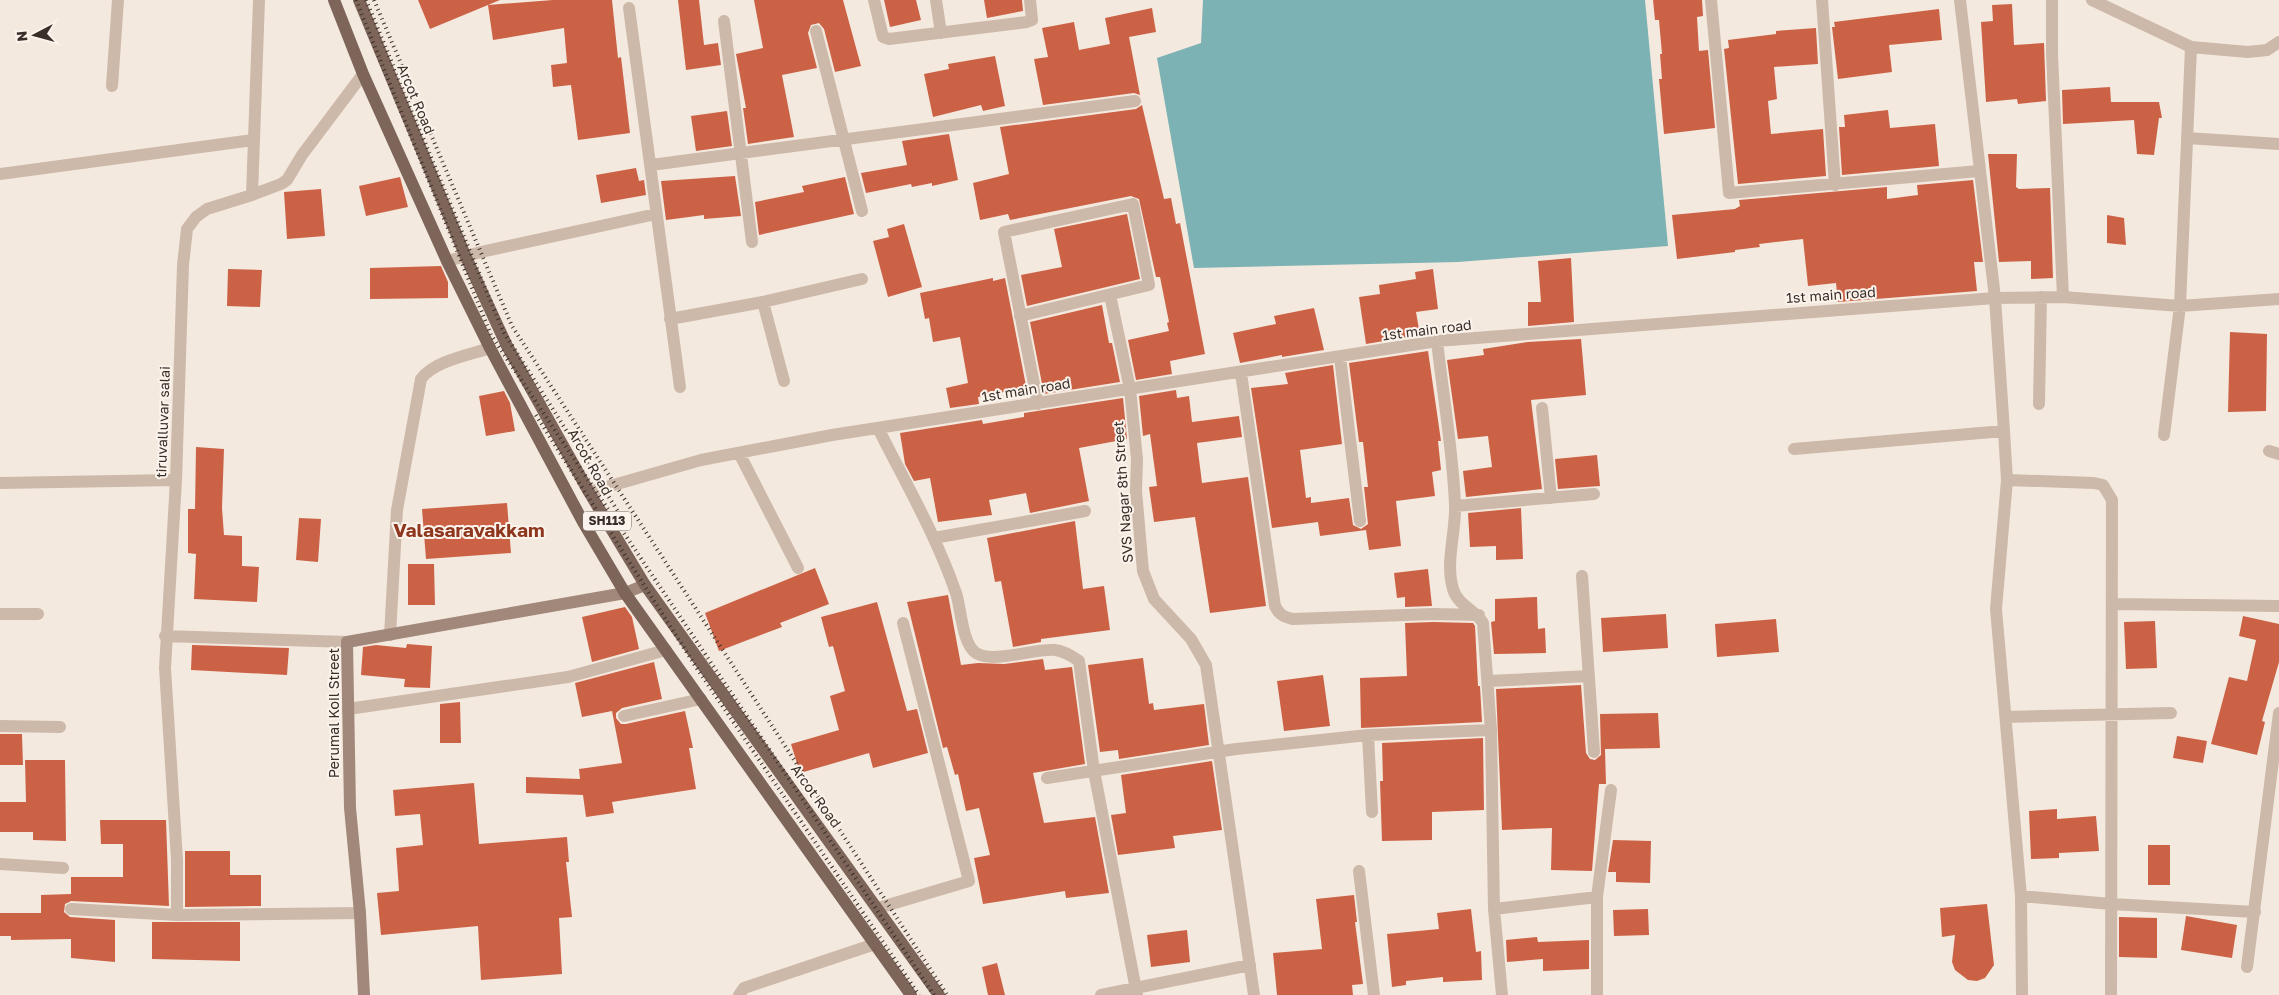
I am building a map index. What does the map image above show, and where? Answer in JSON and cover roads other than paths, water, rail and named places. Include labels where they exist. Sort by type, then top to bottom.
[{"type":"main road","name":"SH113","points":[[334,0],[363,74],[447,261],[490,348],[572,504],[625,593],[911,995]]},
{"type":"main road","name":"Arcot Road","points":[[359,0],[465,255],[507,346],[589,492],[645,584],[939,995]]},
{"type":"main road","points":[[678,668],[695,654]]},
{"type":"street","points":[[112,86],[118,0]]},
{"type":"street","points":[[252,195],[259,0]]},
{"type":"street","points":[[874,0],[884,37],[889,39],[1030,21],[1033,14],[1030,0]]},
{"type":"street","points":[[936,0],[941,33]]},
{"type":"street","points":[[1711,0],[1729,193],[1979,171]]},
{"type":"street","points":[[1822,0],[1835,185]]},
{"type":"street","points":[[1960,0],[1995,298],[2004,431],[2007,480],[1996,609],[2021,896],[2022,995]]},
{"type":"street","points":[[2052,0],[2052,54],[2064,297]]},
{"type":"street","points":[[2092,0],[2191,47],[2248,52],[2267,50],[2279,42]]},
{"type":"street","points":[[629,8],[680,387]]},
{"type":"street","points":[[724,21],[752,242]]},
{"type":"street","points":[[816,31],[862,211]]},
{"type":"street","points":[[2164,434],[2180,306],[2191,47]]},
{"type":"street","name":"tiruvalluvar salai","points":[[177,915],[165,636],[176,480],[183,265],[187,229],[196,217],[207,209],[252,195],[282,184],[287,180],[302,155],[363,74]]},
{"type":"street","points":[[651,165],[1135,101]]},
{"type":"street","points":[[2187,138],[2279,144]]},
{"type":"street","points":[[0,174],[253,140]]},
{"type":"street","points":[[1020,316],[1148,285],[1133,204],[1004,232],[1020,316],[1038,404]]},
{"type":"street","points":[[447,261],[465,255],[656,214]]},
{"type":"street","points":[[670,319],[763,302],[862,279]]},
{"type":"street","name":"SVS Nagar 8th Street","points":[[1110,295],[1130,389],[1137,459],[1136,491],[1143,571],[1154,599],[1191,639],[1206,665],[1254,995]]},
{"type":"street","points":[[2039,404],[2041,297]]},
{"type":"street","name":"1st main road","points":[[589,492],[701,460],[878,428],[1437,341],[1995,298],[2064,297],[2180,306],[2279,299]]},
{"type":"street","points":[[763,302],[784,381]]},
{"type":"street","points":[[1437,341],[1455,506],[1450,570],[1453,590],[1462,604],[1479,615],[1483,623],[1491,730],[1494,909],[1502,995]]},
{"type":"street","points":[[390,635],[397,510],[421,379],[426,372],[490,348]]},
{"type":"street","points":[[1340,357],[1360,521]]},
{"type":"street","points":[[1241,373],[1275,606],[1278,612],[1284,617],[1293,619],[1433,614],[1479,615]]},
{"type":"street","points":[[1542,408],[1551,498]]},
{"type":"street","points":[[878,428],[934,538],[956,594],[968,644],[977,653],[990,656],[1056,650],[1070,655],[1079,661],[1094,771],[1136,991]]},
{"type":"street","points":[[1794,449],[2004,431]]},
{"type":"street","points":[[739,453],[798,568]]},
{"type":"street","points":[[0,484],[176,480]]},
{"type":"street","points":[[2007,480],[2103,485],[2112,500],[2111,995]]},
{"type":"street","points":[[1455,506],[1594,494]]},
{"type":"street","points":[[934,538],[1085,511]]},
{"type":"street","points":[[1582,576],[1594,752]]},
{"type":"street","name":"Perumal Koil Street","points":[[364,995],[360,913],[350,808],[348,642],[625,593],[645,584]]},
{"type":"street","points":[[2112,604],[2279,606]]},
{"type":"street","points":[[0,614],[38,614]]},
{"type":"street","points":[[878,908],[968,882],[903,623]]},
{"type":"street","points":[[165,636],[348,642]]},
{"type":"street","points":[[348,709],[568,677],[666,650]]},
{"type":"street","points":[[1488,681],[1588,676]]},
{"type":"street","points":[[624,716],[701,699]]},
{"type":"street","points":[[2006,716],[2111,715],[2171,712]]},
{"type":"street","points":[[2247,967],[2279,713]]},
{"type":"street","points":[[0,726],[60,727]]},
{"type":"street","points":[[1047,778],[1218,751],[1368,735],[1491,730]]},
{"type":"street","points":[[1368,735],[1372,812]]},
{"type":"street","points":[[1597,995],[1597,897],[1611,790]]},
{"type":"street","points":[[0,864],[63,868]]},
{"type":"street","points":[[1359,871],[1374,995]]},
{"type":"street","points":[[2021,896],[2111,904],[2255,912]]},
{"type":"street","points":[[1494,909],[1597,897]]},
{"type":"street","points":[[71,909],[177,915],[360,913]]},
{"type":"street","points":[[739,995],[744,988],[875,944]]},
{"type":"street","points":[[1101,995],[1136,991],[1250,965]]},
{"type":"water","points":[[1203,0],[1645,0],[1668,246],[1458,262],[1194,268],[1157,58],[1201,43]]},
{"type":"railway","points":[[356,0],[491,335],[934,995]]},
{"type":"railway","points":[[366,0],[503,331],[626,524]]},
{"type":"railway","points":[[374,0],[512,326],[947,995]]},
{"type":"railway","points":[[536,415],[696,667],[919,995]]},
{"type":"district","name":"Valasaravakkam","points":[[469,530]]}]
